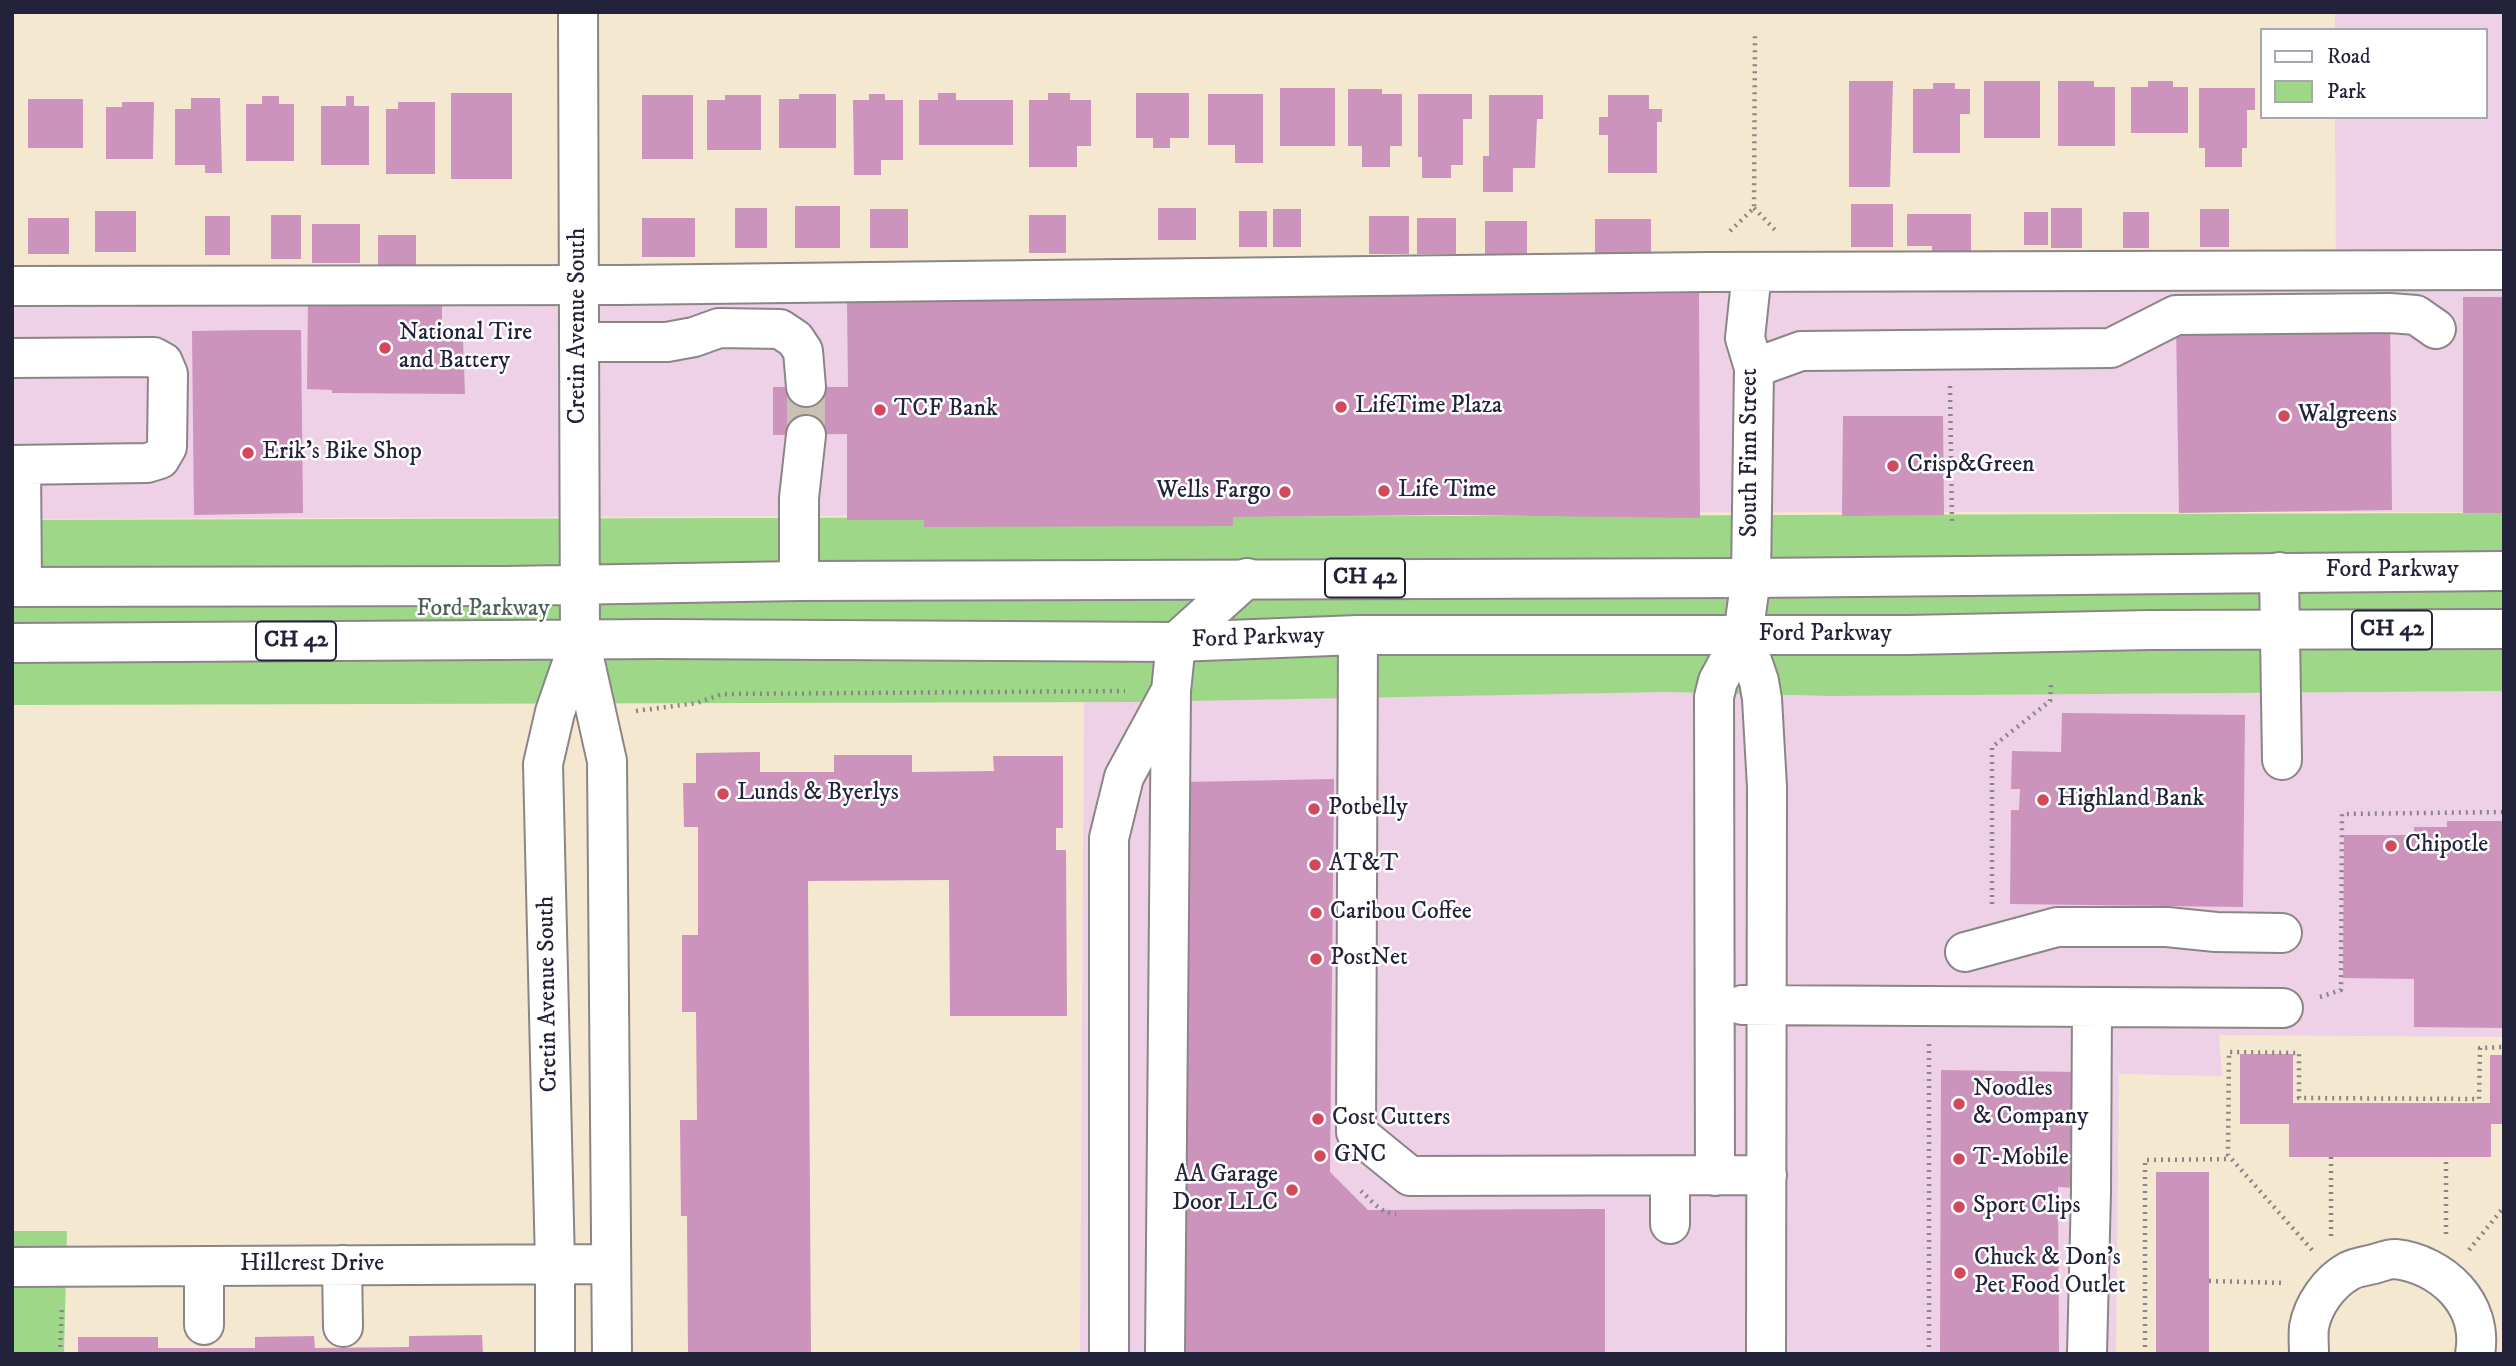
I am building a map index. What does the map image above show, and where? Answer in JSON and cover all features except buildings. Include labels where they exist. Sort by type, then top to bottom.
[{"type":"main road","name":"Cretin Avenue South","points":[[578,12],[580,640],[607,761],[612,1354]]},
{"type":"main road","points":[[12,286],[578,285],[1752,272],[2504,270]]},
{"type":"main road","name":"South Finn Street","points":[[1743,635],[1751,578],[1754,368],[1745,338],[1752,272]]},
{"type":"main road","points":[[1754,368],[1801,351],[2111,348],[2176,315],[2390,313],[2416,315],[2436,329]]},
{"type":"main road","points":[[579,342],[667,342],[694,337],[719,328],[780,329],[795,339],[803,351],[806,387]]},
{"type":"main road","points":[[12,358],[154,357],[163,362],[168,374],[167,447],[160,459],[147,463],[16,465],[17,587]]},
{"type":"main road","points":[[799,581],[799,498],[806,435]]},
{"type":"main road","name":"Ford Parkway","points":[[17,587],[505,586],[579,583],[1247,578],[1751,578],[2504,571]]},
{"type":"main road","points":[[2279,572],[2282,760]]},
{"type":"main road","points":[[1164,1354],[1171,691],[1176,642],[1247,578]]},
{"type":"main road","name":"Ford Parkway","points":[[12,643],[580,640],[1176,642],[1357,635],[2504,629]]},
{"type":"main road","points":[[1357,635],[1356,1132],[1410,1175],[1767,1175]]},
{"type":"main road","points":[[1715,1175],[1714,697],[1718,681],[1743,635]]},
{"type":"main road","points":[[1743,635],[1759,681],[1767,787],[1766,1354]]},
{"type":"main road","name":"Cretin Avenue South","points":[[555,1354],[543,764],[555,712],[580,640]]},
{"type":"main road","points":[[1109,1354],[1109,838],[1124,778],[1171,691]]},
{"type":"main road","points":[[1978,948],[2057,928],[2167,927],[2216,932],[2282,933]]},
{"type":"main road","points":[[1715,1005],[2283,1008]]},
{"type":"main road","points":[[2087,1354],[2092,1007]]},
{"type":"main road","points":[[1670,1175],[1670,1224]]},
{"type":"main road","points":[[2309,1354],[2309,1328],[2315,1309],[2331,1285],[2335,1263],[2350,1270],[2392,1259],[2421,1264],[2445,1261],[2472,1314],[2477,1342],[2475,1354]]},
{"type":"main road","name":"Hillcrest Drive","points":[[12,1267],[611,1264]]},
{"type":"main road","points":[[342,1265],[343,1327]]},
{"type":"main road","points":[[204,1266],[204,1325]]},
{"type":"path","points":[[1754,208],[1755,34]]},
{"type":"path","points":[[1950,350],[1952,521]]},
{"type":"path","points":[[1978,948],[1992,747],[2050,701],[2051,685]]},
{"type":"path","points":[[628,712],[697,704],[722,694],[1171,691]]},
{"type":"path","points":[[2341,990],[2343,814],[2504,812]]},
{"type":"path","points":[[1929,1042],[1929,1354]]},
{"type":"path","points":[[2335,1263],[2228,1155],[2230,1052],[2299,1053],[2299,1098],[2479,1099],[2480,1048],[2504,1047]]},
{"type":"path","points":[[2331,1157],[2335,1263]]},
{"type":"path","points":[[2446,1157],[2445,1261],[2462,1258],[2504,1207]]},
{"type":"path","points":[[2144,1354],[2146,1160],[2233,1159]]},
{"type":"path","points":[[60,1354],[63,1266]]},
{"type":"path","points":[[2209,1281],[2293,1283]]},
{"type":"shaded area","points":[[2335,12],[2504,12],[2504,512],[12,519],[12,278],[2336,283],[2335,119],[2488,119],[2488,28],[2335,28]]},
{"type":"shaded area","points":[[2504,691],[2504,1037],[2219,1035],[2222,1076],[2119,1074],[2116,1354],[1080,1354],[1084,702],[1667,692],[1831,696]]},
{"type":"green space","name":"Ford Parkway","points":[[2504,513],[2504,691],[1831,696],[1667,692],[1136,702],[12,705],[12,520]]},
{"type":"green space","points":[[12,1231],[67,1231],[64,1354],[12,1354]]},
{"type":"tunnel","points":[[806,387],[806,435]]},
{"type":"place","name":"National Tire and Battery","points":[[385,348]]},
{"type":"place","name":"LifeTime Plaza","points":[[1341,407]]},
{"type":"place","name":"TCF Bank","points":[[880,410]]},
{"type":"place","name":"Walgreens","points":[[2284,416]]},
{"type":"place","name":"Erik's Bike Shop","points":[[248,453]]},
{"type":"place","name":"Crisp&Green","points":[[1893,466]]},
{"type":"place","name":"Life Time","points":[[1384,491]]},
{"type":"place","name":"Wells Fargo","points":[[1285,492]]},
{"type":"place","name":"Lunds & Byerlys","points":[[723,794]]},
{"type":"place","name":"Highland Bank","points":[[2043,800]]},
{"type":"place","name":"Potbelly","points":[[1314,809]]},
{"type":"place","name":"Chipotle","points":[[2391,846]]},
{"type":"place","name":"AT&T","points":[[1315,865]]},
{"type":"place","name":"Caribou Coffee","points":[[1316,913]]},
{"type":"place","name":"PostNet","points":[[1316,959]]},
{"type":"place","name":"Noodles & Company","points":[[1959,1104]]},
{"type":"place","name":"Cost Cutters","points":[[1318,1119]]},
{"type":"place","name":"GNC","points":[[1320,1156]]},
{"type":"place","name":"T-Mobile","points":[[1959,1159]]},
{"type":"place","name":"AA Garage Door LLC","points":[[1292,1190]]},
{"type":"place","name":"Sport Clips","points":[[1959,1207]]},
{"type":"place","name":"Chuck & Don's Pet Food Outlet","points":[[1960,1273]]}]
